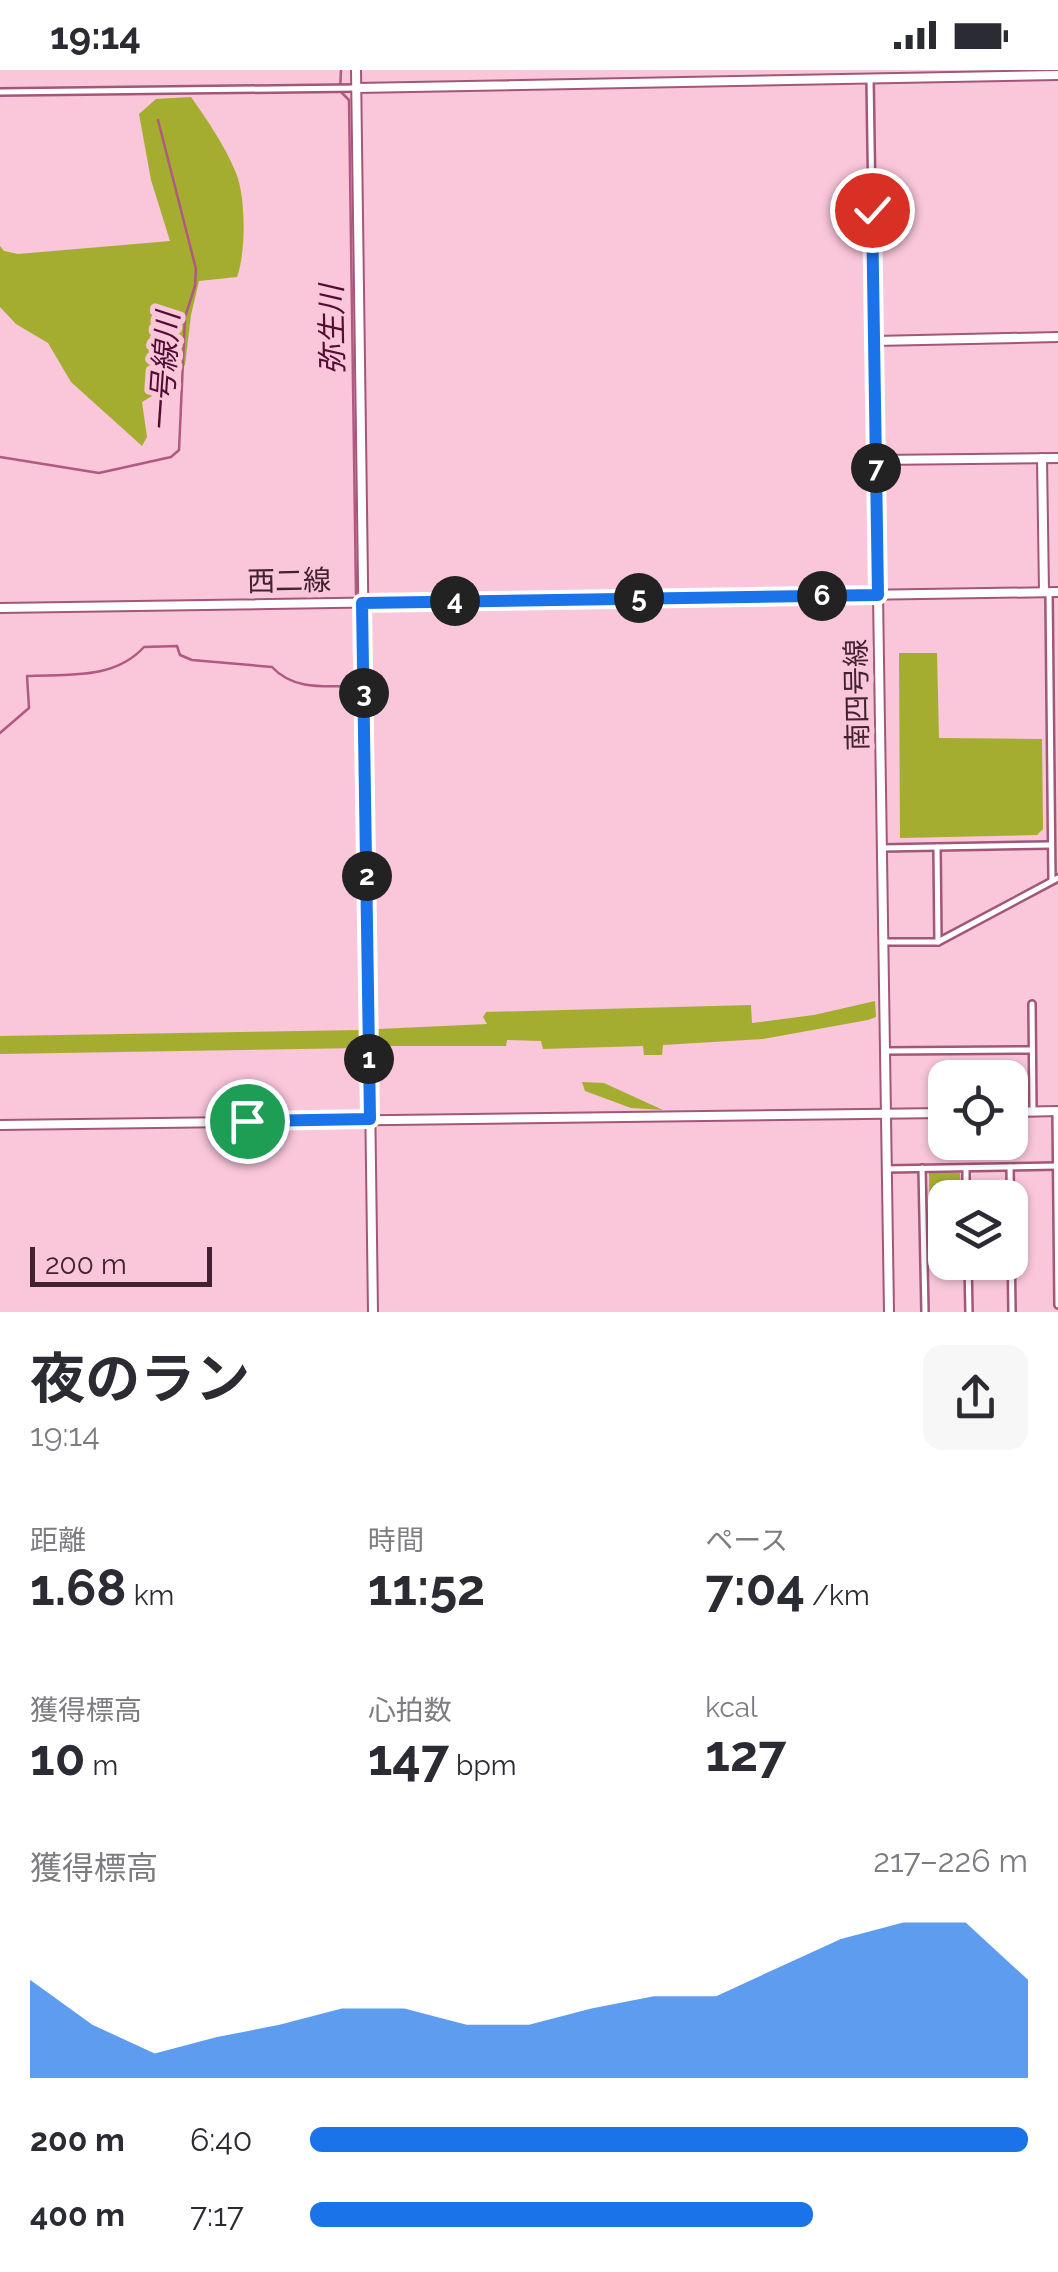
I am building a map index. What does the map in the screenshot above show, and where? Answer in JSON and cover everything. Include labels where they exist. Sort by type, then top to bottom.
[{"type":"street","points":[[356,70],[373,1312]]},
{"type":"street","points":[[0,92],[1058,75]]},
{"type":"street","name":"南四号線","points":[[870,78],[889,1312]]},
{"type":"street","points":[[874,341],[1058,337]]},
{"type":"street","points":[[883,942],[938,942],[1055,879],[1051,846],[1054,677],[1042,458]]},
{"type":"street","points":[[876,460],[1058,458]]},
{"type":"street","name":"西二線","points":[[0,608],[1050,592]]},
{"type":"street","points":[[882,848],[1051,846]]},
{"type":"street","points":[[938,848],[938,942]]},
{"type":"street","points":[[1032,1004],[1033,1111]]},
{"type":"street","points":[[883,1051],[1032,1050]]},
{"type":"street","points":[[1028,1111],[1057,1111],[1058,1305]]},
{"type":"street","points":[[0,1125],[928,1113]]},
{"type":"street","points":[[886,1169],[1056,1166]]},
{"type":"street","points":[[1010,1167],[1012,1312]]},
{"type":"street","points":[[922,1168],[925,1312]]},
{"type":"street","points":[[966,1168],[966,1180]]},
{"type":"street","points":[[968,1280],[969,1312]]},
{"type":"green space","points":[[191,97],[236,173],[243,210],[242,254],[237,277],[199,281],[185,365],[164,389],[142,402],[147,437],[142,446],[71,382],[48,343],[16,324],[0,307],[0,246],[18,254],[170,241],[151,180],[139,114],[156,99]]},
{"type":"green space","points":[[899,653],[937,653],[939,738],[1042,739],[1043,829],[1037,835],[900,838]]},
{"type":"green space","points":[[875,1001],[876,1017],[868,1020],[763,1039],[663,1045],[662,1055],[644,1055],[643,1046],[543,1049],[541,1041],[507,1040],[506,1046],[378,1046],[378,1029],[487,1024],[483,1017],[486,1012],[751,1005],[752,1023],[814,1015]]},
{"type":"green space","points":[[361,1030],[362,1048],[0,1054],[0,1036]]},
{"type":"green space","points":[[582,1082],[604,1083],[663,1110],[631,1108],[585,1091]]},
{"type":"green space","points":[[929,1173],[960,1173],[960,1180],[929,1180]]},
{"type":"waterway","name":"弥生川","points":[[341,70],[340,91],[349,100],[356,594]]},
{"type":"waterway","name":"一号線川","points":[[0,457],[99,473],[171,457],[179,450],[185,317],[196,269],[158,120]]},
{"type":"waterway","name":"弥生川","points":[[0,733],[29,708],[27,676],[105,670],[132,658],[144,647],[177,646],[180,655],[192,660],[272,667],[300,684],[356,686],[356,610]]},
{"type":"route","points":[[247,1121],[370,1119],[362,603],[878,595],[872,210]]}]
